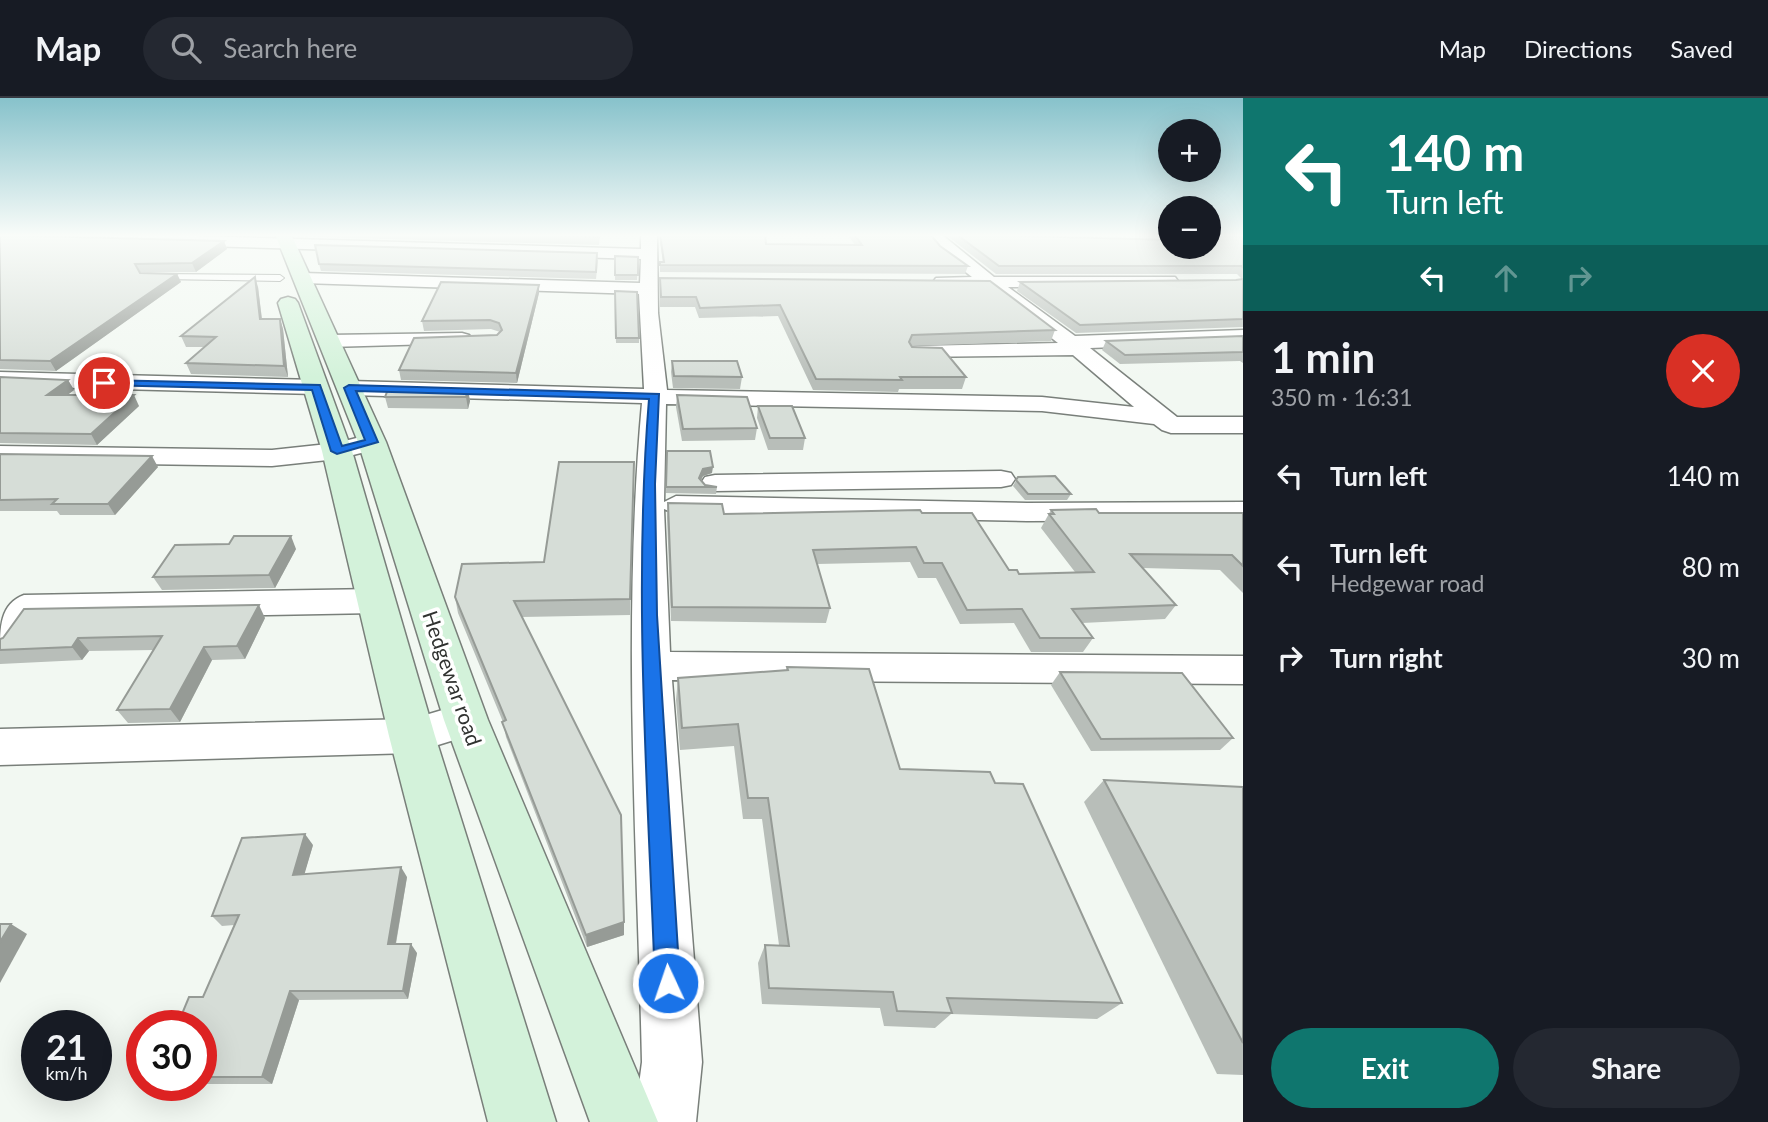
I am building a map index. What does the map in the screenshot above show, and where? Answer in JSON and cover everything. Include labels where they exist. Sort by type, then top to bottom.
[{"type":"main road","name":"Hedgewar road","points":[[293,282],[355,446],[624,1122]]},
{"type":"main road","name":"Hedgewar road","points":[[297,282],[329,341],[333,388]]},
{"type":"main road","name":"Hedgewar road","points":[[355,446],[376,601],[522,1122]]},
{"type":"street","points":[[652,282],[656,377],[649,494],[649,615],[672,1062],[665,1122]]},
{"type":"street","points":[[1002,282],[1074,346],[1171,425],[1243,425]]},
{"type":"street","points":[[919,352],[1243,336]]},
{"type":"street","points":[[329,341],[478,338]]},
{"type":"street","points":[[0,379],[1042,404],[1160,417]]},
{"type":"street","points":[[0,454],[272,458],[355,446]]},
{"type":"street","points":[[649,494],[1001,479]]},
{"type":"street","points":[[649,494],[1027,512],[1243,511]]},
{"type":"street","points":[[0,640],[24,607],[376,601]]},
{"type":"street","points":[[652,666],[1243,670]]},
{"type":"street","points":[[0,747],[412,736],[466,720]]},
{"type":"building","points":[[0,282],[166,282],[50,361],[0,360]]},
{"type":"building","points":[[249,282],[256,282],[260,319],[280,319],[284,366],[186,363],[216,337],[181,336]]},
{"type":"building","points":[[441,282],[539,285],[516,373],[399,370],[414,338],[497,335],[502,330],[499,323],[490,320],[422,321]]},
{"type":"building","points":[[660,282],[991,282],[1055,330],[912,335],[909,342],[912,347],[942,348],[966,377],[900,377],[902,380],[816,379],[780,305],[700,308],[696,297],[661,297]]},
{"type":"building","points":[[1020,282],[1243,282],[1243,319],[1080,325]]},
{"type":"building","points":[[615,291],[637,292],[639,338],[616,338]]},
{"type":"building","points":[[1243,336],[1243,352],[1125,355],[1106,341]]},
{"type":"building","points":[[672,361],[737,361],[742,377],[674,376]]},
{"type":"building","points":[[0,377],[68,380],[47,395],[134,395],[91,434],[0,433]]},
{"type":"building","points":[[389,387],[468,390],[466,397],[385,397]]},
{"type":"building","points":[[677,395],[747,397],[757,428],[683,429]]},
{"type":"building","points":[[758,406],[792,406],[805,438],[770,438]]},
{"type":"building","points":[[667,451],[710,451],[713,467],[703,469],[699,478],[705,485],[717,487],[666,487]]},
{"type":"building","points":[[0,454],[152,456],[108,504],[52,504],[57,499],[0,500]]},
{"type":"building","points":[[559,462],[634,462],[630,599],[514,601],[621,815],[624,922],[586,935],[502,722],[506,720],[455,597],[462,564],[544,562]]},
{"type":"building","points":[[1055,476],[1071,494],[1028,494],[1016,480],[1018,477]]},
{"type":"building","points":[[668,503],[722,504],[724,514],[920,510],[922,513],[972,513],[1009,570],[1017,570],[1019,574],[1094,572],[1049,514],[1054,514],[1051,510],[1096,509],[1099,513],[1243,513],[1243,566],[1232,555],[1130,554],[1176,605],[1072,609],[1093,638],[1040,638],[1022,609],[967,610],[942,563],[924,563],[916,547],[813,550],[830,608],[672,607]]},
{"type":"building","points":[[234,536],[291,536],[269,575],[153,577],[175,545],[229,544]]},
{"type":"building","points":[[259,605],[237,646],[204,647],[170,709],[117,710],[162,636],[78,638],[72,647],[0,650],[0,639],[24,609]]},
{"type":"building","points":[[787,667],[869,669],[900,769],[990,772],[995,783],[1023,784],[1122,1003],[947,998],[952,1013],[897,1011],[893,992],[769,988],[765,945],[789,946],[768,798],[748,798],[738,724],[682,728],[678,678],[788,670]]},
{"type":"building","points":[[1060,672],[1182,673],[1233,738],[1101,739]]},
{"type":"building","points":[[1104,780],[1243,787],[1243,1043]]},
{"type":"building","points":[[305,834],[293,875],[401,867],[388,944],[411,944],[403,991],[290,991],[262,1077],[217,1077],[217,1010],[184,1010],[189,997],[203,997],[239,915],[212,916],[242,838]]},
{"type":"building","points":[[0,924],[11,924],[0,942]]},
{"type":"route","points":[[104,383],[316,387],[337,451],[372,442],[349,388],[655,396],[649,484],[649,615],[668,983]]}]
